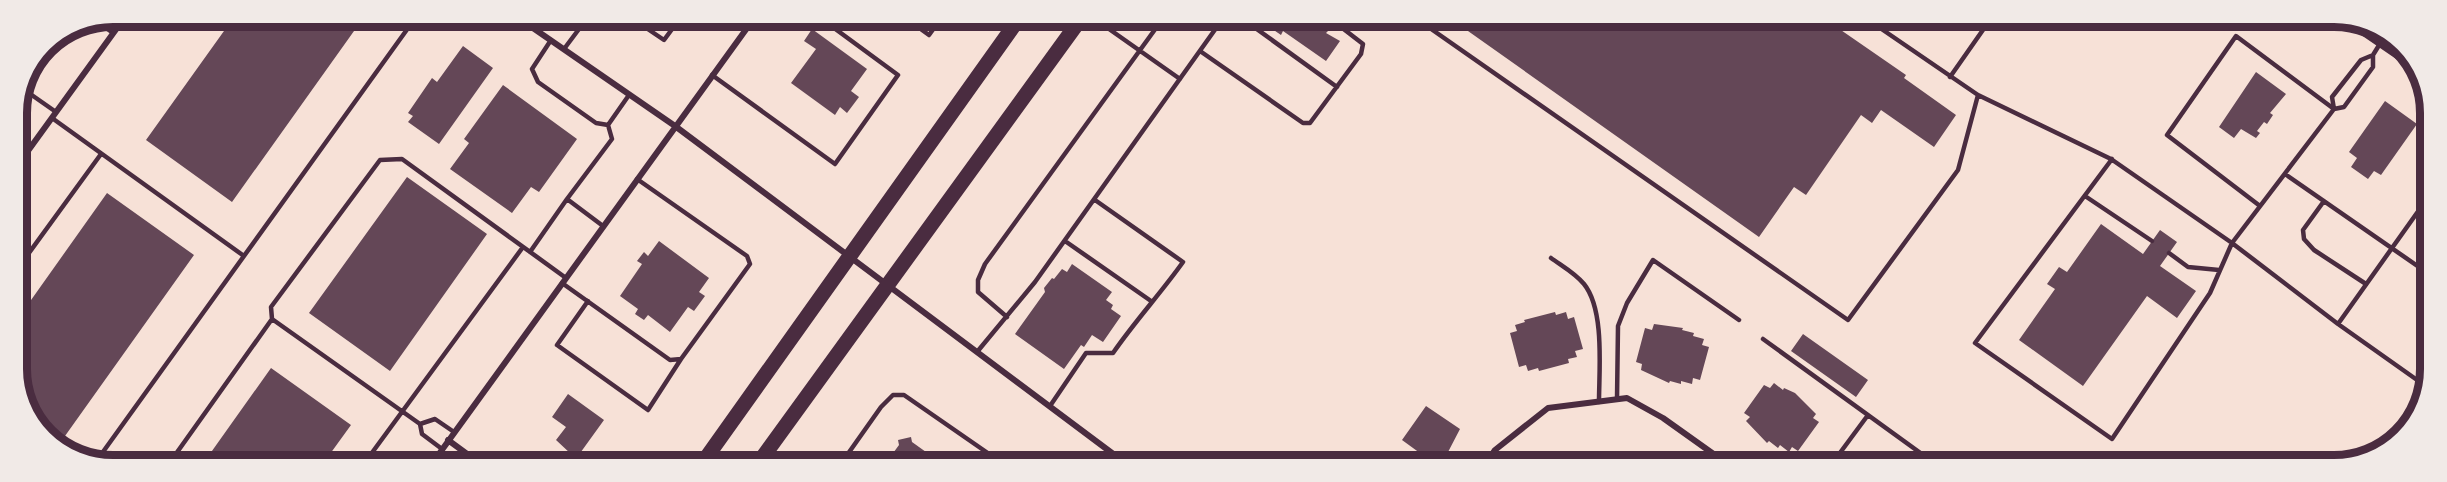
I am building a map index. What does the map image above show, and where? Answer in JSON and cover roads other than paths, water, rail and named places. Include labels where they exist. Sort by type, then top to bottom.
[{"type":"main road","points":[[708,455],[1013,27]]},
{"type":"main road","points":[[768,455],[1075,27]]},
{"type":"street","points":[[27,153],[117,27]]},
{"type":"street","points":[[532,27],[675,126],[1115,455]]},
{"type":"street","points":[[438,455],[748,27]]},
{"type":"street","points":[[1492,455],[1548,408],[1627,398],[1663,418],[1715,455]]},
{"type":"street","points":[[448,441],[468,455]]},
{"type":"lane","points":[[101,454],[409,27]]},
{"type":"lane","points":[[564,49],[580,27]]},
{"type":"lane","points":[[645,27],[664,40],[674,27]]},
{"type":"lane","points":[[712,75],[835,164],[898,75],[833,27]]},
{"type":"lane","points":[[918,27],[929,35],[935,27]]},
{"type":"lane","points":[[1106,27],[1180,79]]},
{"type":"lane","points":[[1006,317],[978,292],[978,280],[985,264],[1157,27]]},
{"type":"lane","points":[[976,352],[1065,241],[1217,27]]},
{"type":"lane","points":[[1254,27],[1336,87]]},
{"type":"lane","points":[[1200,51],[1303,123],[1310,123],[1360,54],[1363,44],[1341,27]]},
{"type":"lane","points":[[1428,27],[1848,320],[1958,170],[1978,95]]},
{"type":"lane","points":[[1878,27],[1978,95],[2112,159],[2232,243],[2338,324],[2419,381]]},
{"type":"lane","points":[[1950,77],[1985,27]]},
{"type":"lane","points":[[106,28],[113,33]]},
{"type":"lane","points":[[2260,206],[2167,135],[2236,36],[2334,109]]},
{"type":"lane","points":[[551,40],[532,69],[538,82],[596,123],[608,125]]},
{"type":"lane","points":[[2112,159],[1975,343],[2112,439],[2210,292],[2232,243],[2334,109],[2344,107],[2373,67],[2373,55],[2382,41]]},
{"type":"lane","points":[[2334,109],[2332,98],[2361,60],[2373,55]]},
{"type":"lane","points":[[30,94],[56,112]]},
{"type":"lane","points":[[608,125],[629,95]]},
{"type":"lane","points":[[52,118],[244,256]]},
{"type":"lane","points":[[530,252],[612,139],[608,125]]},
{"type":"lane","points":[[27,143],[32,146]]},
{"type":"lane","points":[[27,256],[101,154]]},
{"type":"lane","points":[[175,455],[272,319],[271,307],[380,160],[402,159],[530,252],[588,301],[670,360],[681,359]]},
{"type":"lane","points":[[2284,174],[2420,268]]},
{"type":"lane","points":[[588,301],[557,345],[648,410],[681,359],[750,264],[747,256],[636,180]]},
{"type":"lane","points":[[2085,196],[2152,242]]},
{"type":"lane","points":[[567,200],[603,226]]},
{"type":"lane","points":[[1050,406],[1086,353],[1113,353],[1151,301],[1184,262],[1095,200]]},
{"type":"lane","points":[[2324,201],[2304,230],[2304,239],[2314,250],[2366,284]]},
{"type":"lane","points":[[2338,324],[2420,208]]},
{"type":"lane","points":[[1065,241],[1151,301]]},
{"type":"lane","points":[[370,455],[523,247]]},
{"type":"lane","points":[[2169,253],[2188,267],[2219,270]]},
{"type":"lane","points":[[1551,258],[1586,286],[1592,302],[1599,342],[1599,402]]},
{"type":"lane","points":[[1617,399],[1618,326],[1626,303],[1653,260],[1739,321]]},
{"type":"lane","points":[[272,319],[402,412],[420,423],[435,419],[454,432]]},
{"type":"lane","points":[[1763,339],[1923,455]]},
{"type":"lane","points":[[847,455],[881,407],[893,395],[904,395],[991,455]]},
{"type":"lane","points":[[1838,455],[1868,415]]},
{"type":"lane","points":[[420,423],[422,434],[442,449]]}]
